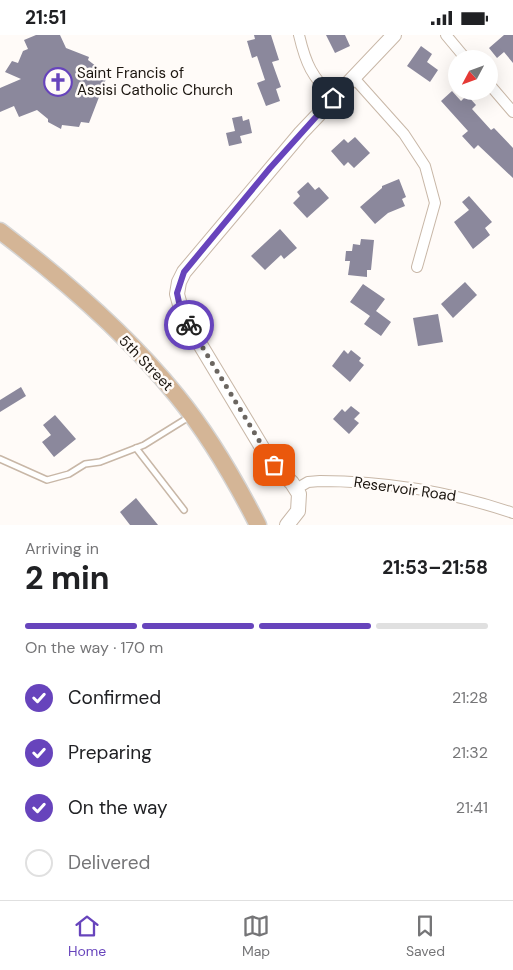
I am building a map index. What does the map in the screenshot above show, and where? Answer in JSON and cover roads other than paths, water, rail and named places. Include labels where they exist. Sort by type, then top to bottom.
[{"type":"main road","name":"5th Street","points":[[0,231],[56,276],[153,369],[192,415],[226,468],[258,525]]},
{"type":"street","points":[[299,35],[303,53],[314,77],[333,98]]},
{"type":"street","points":[[287,525],[298,511],[299,500],[296,489],[274,465],[258,441],[183,316],[177,293],[184,272],[270,168],[333,98],[394,35]]},
{"type":"street","points":[[446,35],[458,50]]},
{"type":"street","points":[[353,77],[404,134],[425,166],[435,203],[417,267]]},
{"type":"street","points":[[498,94],[513,112]]},
{"type":"street","name":"Reservoir Road","points":[[296,489],[308,482],[320,481],[398,486],[469,499],[513,513]]},
{"type":"lane","points":[[0,459],[47,480],[69,474],[85,464],[100,462],[136,448],[192,415]]},
{"type":"lane","points":[[136,448],[184,510]]},
{"type":"place","name":"Saint Francis of Assisi Catholic Church","points":[[58,82]]}]
